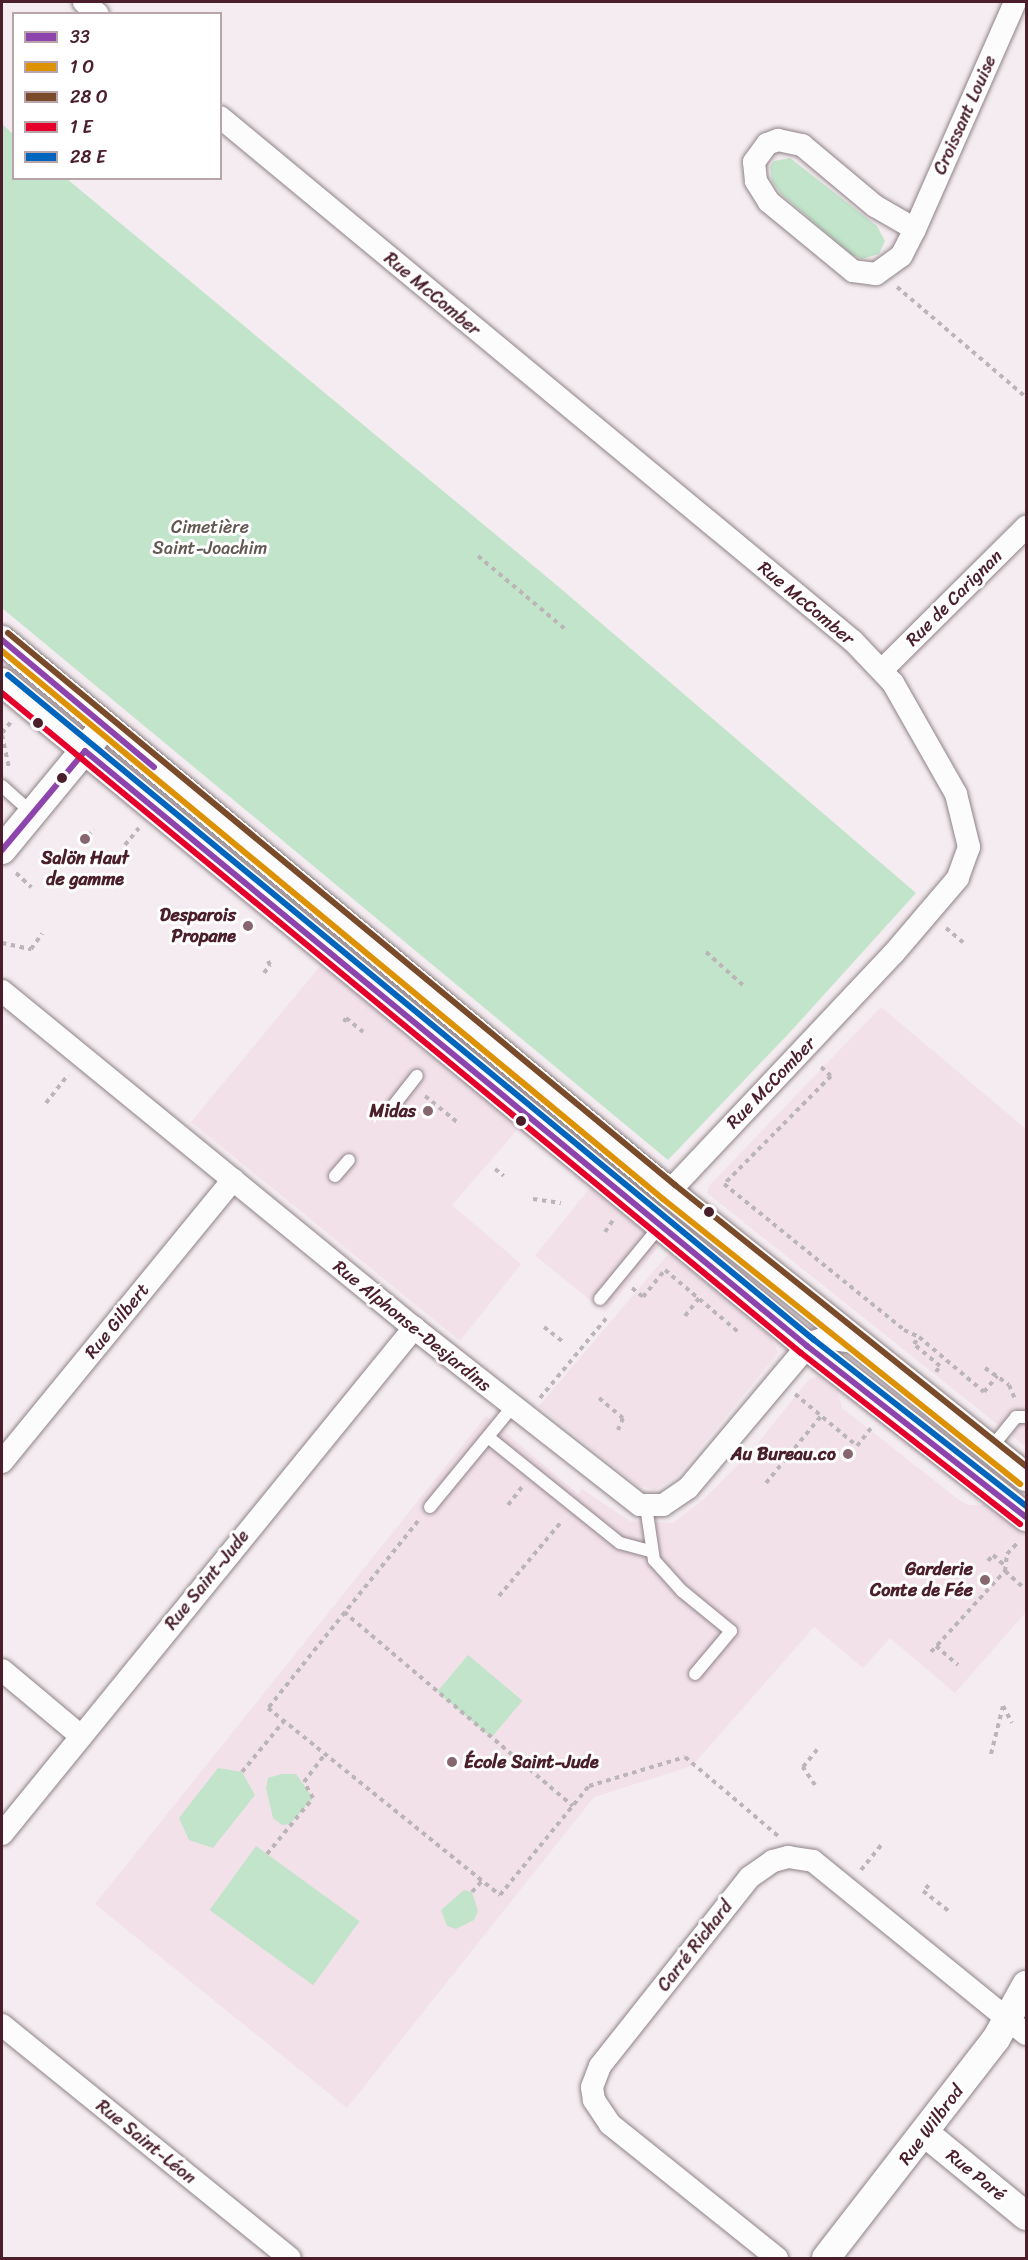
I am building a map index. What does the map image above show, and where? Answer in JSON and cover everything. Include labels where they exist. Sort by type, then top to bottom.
[{"type":"street","points":[[84,2],[96,12]]},
{"type":"street","name":"Croissant Louise","points":[[915,229],[875,206],[802,145],[778,140],[758,153],[754,172],[769,202],[853,271],[876,274],[887,270],[901,256],[915,229],[1015,2]]},
{"type":"street","name":"Rue McComber","points":[[222,119],[882,669],[914,716],[956,794],[968,832],[964,869],[893,954],[669,1192]]},
{"type":"street","name":"Rue de Carignan","points":[[882,669],[1026,527]]},
{"type":"street","points":[[2,640],[669,1192],[1026,1477]]},
{"type":"street","points":[[2,682],[807,1346],[1026,1517]]},
{"type":"street","points":[[8,861],[32,813],[105,726]]},
{"type":"street","name":"Rue Alphonse-Desjardins","points":[[2,991],[512,1407],[623,1495],[646,1506]]},
{"type":"street","name":"Rue Gilbert","points":[[2,1462],[233,1180]]},
{"type":"street","name":"Rue Saint-Jude","points":[[2,1834],[414,1328]]},
{"type":"street","points":[[646,1506],[663,1504],[688,1488],[807,1346],[825,1338],[859,1343]]},
{"type":"street","points":[[2,1670],[81,1736]]},
{"type":"street","name":"Carré Richard","points":[[777,2259],[610,2124],[594,2100],[592,2087],[600,2066],[750,1877],[773,1862],[800,1857],[826,1868],[1018,2026]]},
{"type":"street","name":"Rue Wilbrod","points":[[826,2259],[926,2133],[1018,2026],[1026,1985]]},
{"type":"street","name":"Rue Saint-Léon","points":[[2,2025],[290,2259]]},
{"type":"street","name":"Rue Paré","points":[[926,2133],[1026,2216]]},
{"type":"lane","points":[[2,786],[32,813]]},
{"type":"lane","points":[[394,1105],[417,1076]]},
{"type":"lane","points":[[335,1176],[349,1160]]},
{"type":"lane","points":[[600,1299],[660,1226]]},
{"type":"lane","points":[[430,1507],[512,1407]]},
{"type":"lane","points":[[991,1448],[1016,1417],[1026,1417]]},
{"type":"lane","points":[[488,1437],[621,1543],[634,1550],[650,1551]]},
{"type":"lane","points":[[646,1506],[650,1551],[682,1591],[731,1631],[694,1674]]},
{"type":"path","points":[[895,285],[1026,397]]},
{"type":"path","points":[[478,556],[565,629]]},
{"type":"path","points":[[2,733],[7,747],[8,768],[14,773]]},
{"type":"path","points":[[125,845],[148,818]]},
{"type":"path","points":[[88,836],[94,829]]},
{"type":"path","points":[[8,861],[31,887]]},
{"type":"path","points":[[943,925],[966,945]]},
{"type":"path","points":[[2,943],[31,949],[42,934]]},
{"type":"path","points":[[706,951],[745,987]]},
{"type":"path","points":[[264,973],[270,965],[267,959]]},
{"type":"path","points":[[344,1022],[346,1018],[363,1032]]},
{"type":"path","points":[[46,1103],[82,1056]]},
{"type":"path","points":[[821,1067],[831,1076],[724,1184],[904,1330],[919,1337],[984,1392],[997,1376]]},
{"type":"path","points":[[424,1095],[433,1105],[457,1122]]},
{"type":"path","points":[[495,1169],[504,1176]]},
{"type":"path","points":[[533,1199],[561,1203]]},
{"type":"path","points":[[631,1288],[643,1297],[665,1270],[738,1332]]},
{"type":"path","points":[[624,1296],[638,1279]]},
{"type":"path","points":[[685,1316],[699,1299]]},
{"type":"path","points":[[537,1402],[610,1314]]},
{"type":"path","points":[[544,1327],[563,1342]]},
{"type":"path","points":[[919,1337],[914,1344],[940,1366],[931,1378]]},
{"type":"path","points":[[985,1368],[1009,1385]]},
{"type":"path","points":[[794,1393],[857,1446],[872,1427]]},
{"type":"path","points":[[599,1398],[623,1418],[618,1430]]},
{"type":"path","points":[[766,1483],[821,1416]]},
{"type":"path","points":[[508,1504],[517,1493]]},
{"type":"path","points":[[420,1518],[268,1708],[500,1895],[589,1786],[685,1757],[769,1826],[781,1847]]},
{"type":"path","points":[[499,1596],[557,1527]]},
{"type":"path","points":[[931,1652],[1005,1568],[1007,1554],[1026,1533]]},
{"type":"path","points":[[988,1561],[993,1555],[1023,1587]]},
{"type":"path","points":[[344,1612],[573,1806]]},
{"type":"path","points":[[936,1646],[958,1665]]},
{"type":"path","points":[[991,1754],[1003,1706],[1012,1723]]},
{"type":"path","points":[[242,1772],[284,1721]]},
{"type":"path","points":[[815,1785],[803,1767],[819,1746]]},
{"type":"path","points":[[267,1854],[313,1798],[304,1782],[325,1754]]},
{"type":"path","points":[[848,1886],[881,1845]]},
{"type":"path","points":[[472,1892],[482,1881]]},
{"type":"path","points":[[929,1885],[923,1891],[950,1912]]},
{"type":"shaded area","points":[[321,965],[518,1129],[452,1205],[521,1264],[460,1341],[191,1122]]},
{"type":"shaded area","points":[[881,1007],[1026,1129],[1026,1447],[707,1193],[709,1186]]},
{"type":"shaded area","points":[[590,1188],[660,1245],[605,1312],[535,1256]]},
{"type":"shaded area","points":[[669,1253],[772,1338],[778,1353],[677,1476],[655,1490],[637,1485],[539,1406]]},
{"type":"shaded area","name":"École Saint-Jude","points":[[818,1376],[838,1392],[842,1408],[959,1500],[969,1505],[987,1505],[1026,1536],[1026,1612],[955,1693],[890,1638],[863,1668],[814,1627],[692,1766],[594,1797],[347,2108],[95,1904],[486,1416],[578,1494],[582,1489],[630,1521],[673,1523],[705,1498],[750,1453],[809,1379]]},
{"type":"green space","name":"Cimetière Saint-Joachim","points":[[2,124],[12,133],[12,180],[68,180],[560,588],[916,893],[792,1030],[668,1160],[2,608]]},
{"type":"green space","points":[[790,158],[877,226],[885,241],[879,254],[862,259],[852,255],[781,194],[772,181],[770,167],[774,161]]},
{"type":"green space","points":[[468,1655],[522,1701],[492,1737],[437,1692]]},
{"type":"green space","points":[[218,1768],[242,1772],[255,1795],[213,1848],[189,1840],[179,1818]]},
{"type":"green space","points":[[282,1774],[296,1774],[313,1798],[290,1824],[282,1825],[273,1818],[266,1788],[268,1778]]},
{"type":"green space","points":[[256,1846],[360,1921],[313,1985],[210,1910]]},
{"type":"green space","points":[[464,1890],[472,1892],[478,1911],[474,1920],[456,1929],[447,1926],[441,1910]]},
{"type":"transit line","points":[[8,633],[675,1185],[1026,1466]]},
{"type":"transit line","name":"33","points":[[2,640],[154,767]]},
{"type":"transit line","points":[[2,651],[663,1199],[1020,1484]]},
{"type":"transit line","points":[[8,675],[813,1339],[1026,1506]]},
{"type":"transit line","points":[[2,693],[801,1353],[1020,1524]]},
{"type":"transit line","name":"33","points":[[2,850],[85,751],[807,1346],[1026,1517]]},
{"type":"place","name":"Salön Haut de gamme","points":[[85,839]]},
{"type":"place","name":"Desparois Propane","points":[[248,926]]},
{"type":"place","name":"Midas","points":[[428,1111]]},
{"type":"place","name":"Au Bureau.co","points":[[848,1454]]},
{"type":"place","name":"Garderie Conte de Fée","points":[[985,1580]]},
{"type":"place","name":"École Saint-Jude","points":[[452,1762]]}]
